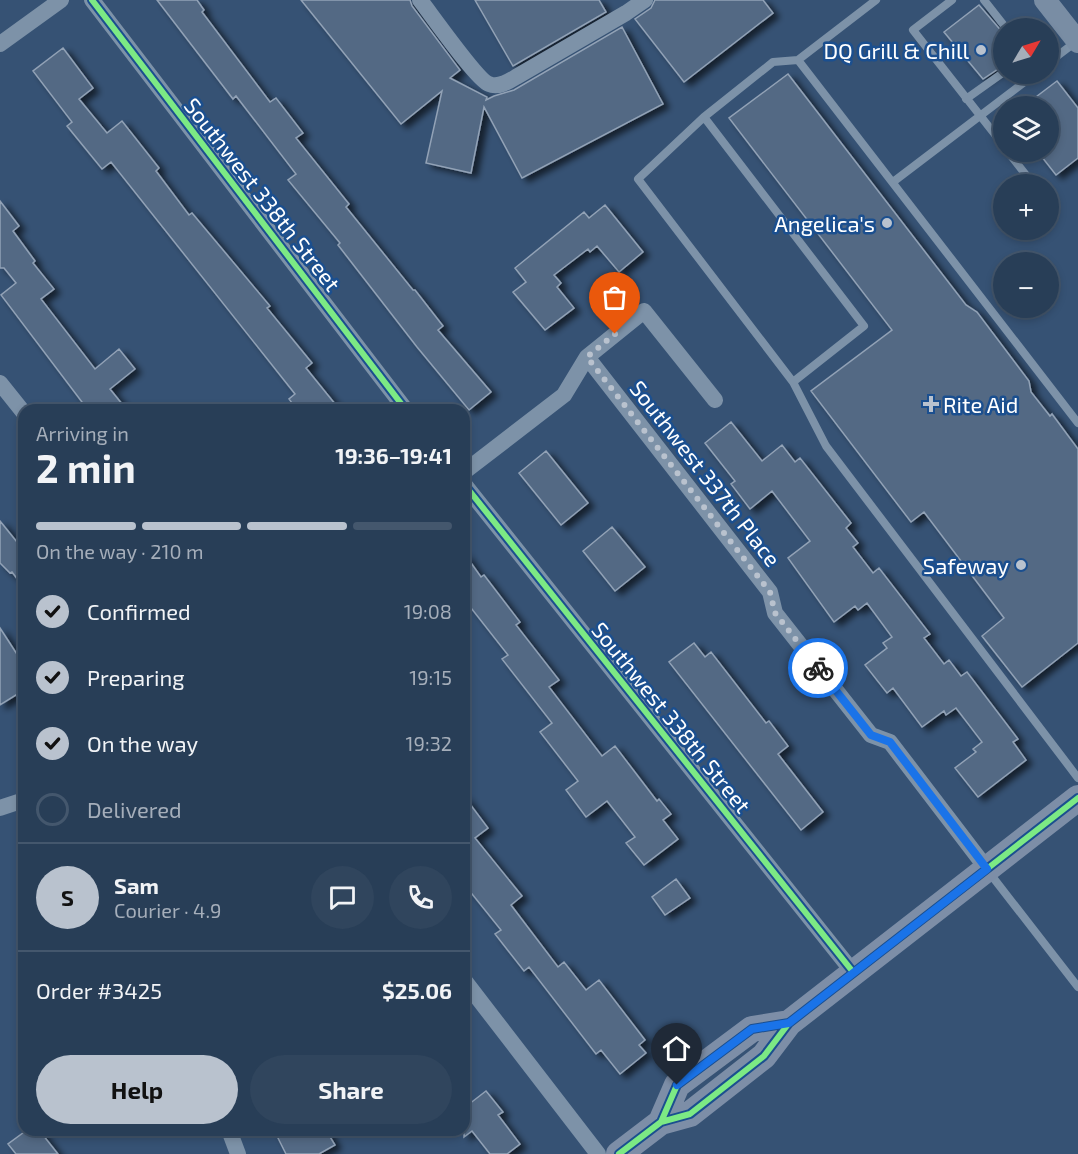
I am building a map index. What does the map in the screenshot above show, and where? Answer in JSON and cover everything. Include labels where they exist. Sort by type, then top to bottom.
[{"type":"main road","points":[[1045,0],[1078,42]]},
{"type":"main road","points":[[619,1154],[661,1122],[690,1114],[764,1056],[789,1023],[1078,798]]},
{"type":"street","points":[[0,44],[60,0]]},
{"type":"street","name":"Southwest 338th Street","points":[[92,0],[401,404]]},
{"type":"street","points":[[420,0],[483,80],[496,85],[516,77],[645,0]]},
{"type":"street","points":[[470,467],[564,394],[587,357],[644,311],[715,400]]},
{"type":"street","name":"Southwest 337th Place","points":[[587,357],[770,592],[775,613],[871,735],[890,742],[987,869]]},
{"type":"street","points":[[0,383],[18,406]]},
{"type":"street","name":"Southwest 338th Street","points":[[470,492],[853,972]]},
{"type":"street","points":[[0,808],[18,802]]},
{"type":"street","points":[[470,988],[598,1154]]},
{"type":"street","points":[[231,1136],[238,1154]]},
{"type":"lane","points":[[876,0],[798,60],[773,62],[704,117],[638,179],[793,382],[826,446],[1078,778]]},
{"type":"lane","points":[[952,0],[913,30],[993,132]]},
{"type":"lane","points":[[984,0],[998,18]]},
{"type":"lane","points":[[1059,55],[1078,42]]},
{"type":"lane","points":[[798,60],[1078,423]]},
{"type":"lane","points":[[966,99],[993,80]]},
{"type":"lane","points":[[893,182],[1022,84]]},
{"type":"lane","points":[[704,117],[864,326],[793,382]]},
{"type":"lane","points":[[1016,162],[1025,174]]},
{"type":"lane","points":[[987,869],[1078,987]]},
{"type":"building","points":[[157,0],[197,0],[204,10],[202,12],[270,102],[276,98],[303,133],[296,138],[349,204],[346,207],[443,326],[438,330],[491,392],[470,409],[470,404],[464,404],[338,245],[340,243],[288,180],[296,174],[236,96],[233,99]]},
{"type":"building","points":[[301,0],[410,0],[412,6],[460,70],[450,78],[487,97],[486,100],[514,90],[622,27],[663,104],[522,178],[484,107],[471,173],[426,163],[442,91],[401,124]]},
{"type":"building","points":[[475,0],[599,0],[606,12],[513,66]]},
{"type":"building","points":[[655,0],[763,0],[773,13],[684,82],[635,19],[651,8]]},
{"type":"building","name":"DQ Grill & Chill","points":[[979,5],[993,21],[993,72],[983,79],[944,32]]},
{"type":"building","points":[[63,48],[93,88],[79,99],[107,133],[122,121],[159,168],[156,171],[189,215],[192,213],[270,306],[267,308],[312,363],[306,368],[335,404],[293,404],[289,399],[295,394],[111,162],[102,169],[67,126],[72,122],[33,71]]},
{"type":"building","points":[[788,74],[966,305],[977,312],[1029,381],[1031,392],[1050,416],[1052,414],[1078,449],[1078,643],[1022,687],[982,636],[1004,618],[924,512],[911,522],[811,391],[892,330],[729,118]]},
{"type":"building","points":[[1053,84],[1059,84],[1078,108],[1078,158],[1057,174],[1046,162],[1059,162],[1059,96],[1037,96]]},
{"type":"building","points":[[0,201],[19,226],[13,231],[35,261],[33,263],[54,289],[41,299],[95,369],[119,349],[135,369],[110,389],[122,404],[83,404],[1,295],[16,283],[4,268],[0,268]]},
{"type":"building","points":[[605,205],[643,252],[619,272],[597,246],[590,252],[588,249],[554,275],[561,283],[557,287],[574,308],[545,330],[513,292],[526,282],[515,268],[584,212],[589,218]]},
{"type":"building","points":[[731,422],[762,461],[782,445],[795,462],[800,458],[851,523],[846,528],[858,543],[853,547],[873,573],[879,568],[930,634],[924,638],[944,664],[949,660],[961,676],[967,672],[1018,739],[1013,742],[1026,760],[978,797],[955,768],[976,752],[973,749],[982,742],[956,708],[946,715],[944,711],[922,727],[893,688],[887,693],[865,665],[887,648],[883,643],[892,637],[867,603],[858,610],[855,606],[834,622],[788,558],[810,541],[772,491],[750,509],[731,484],[735,481],[705,443]]},
{"type":"building","points":[[546,451],[588,503],[561,525],[519,473]]},
{"type":"building","points":[[0,521],[18,543],[18,580],[0,563]]},
{"type":"building","points":[[612,527],[645,567],[615,591],[583,551]]},
{"type":"building","points":[[470,561],[481,577],[484,575],[520,622],[516,625],[559,680],[549,687],[602,756],[615,746],[657,801],[659,799],[671,814],[663,820],[678,839],[644,865],[626,843],[635,837],[607,801],[586,817],[566,790],[578,781],[540,732],[552,723],[502,659],[508,655],[470,607]]},
{"type":"building","points":[[0,628],[18,656],[18,694],[0,705]]},
{"type":"building","points":[[694,643],[705,657],[711,652],[766,723],[769,721],[788,746],[778,754],[823,812],[801,830],[669,662]]},
{"type":"building","points":[[470,804],[488,828],[475,838],[522,896],[511,905],[558,967],[564,962],[586,990],[599,980],[645,1040],[639,1045],[646,1053],[620,1074],[601,1050],[596,1054],[529,967],[524,971],[495,934],[501,930],[470,891]]},
{"type":"building","points":[[676,879],[690,898],[665,915],[652,897]]},
{"type":"building","points":[[486,1091],[503,1112],[498,1115],[520,1144],[507,1154],[490,1154],[472,1131],[470,1132],[470,1103]]},
{"type":"building","points":[[19,1136],[44,1136],[58,1154],[16,1154],[8,1144]]},
{"type":"building","points":[[277,1136],[330,1136],[335,1145],[319,1154],[286,1154]]},
{"type":"cycle path","points":[[92,0],[401,404]]},
{"type":"cycle path","points":[[470,492],[853,972]]},
{"type":"cycle path","points":[[789,1023],[1078,798]]},
{"type":"cycle path","points":[[619,1154],[661,1122],[690,1114],[764,1056],[789,1023],[752,1029],[677,1085],[661,1122]]},
{"type":"way so far","points":[[615,334],[587,357],[770,592],[775,613],[818,668]]},
{"type":"place","name":"DQ Grill & Chill","points":[[981,50]]},
{"type":"place","name":"Angelica's","points":[[887,223]]},
{"type":"place","name":"Rite Aid","points":[[931,404]]},
{"type":"place","name":"Safeway","points":[[1021,565]]},
{"type":"route","points":[[677,1085],[752,1029],[789,1023],[987,869],[890,742],[871,735],[818,668]]}]
